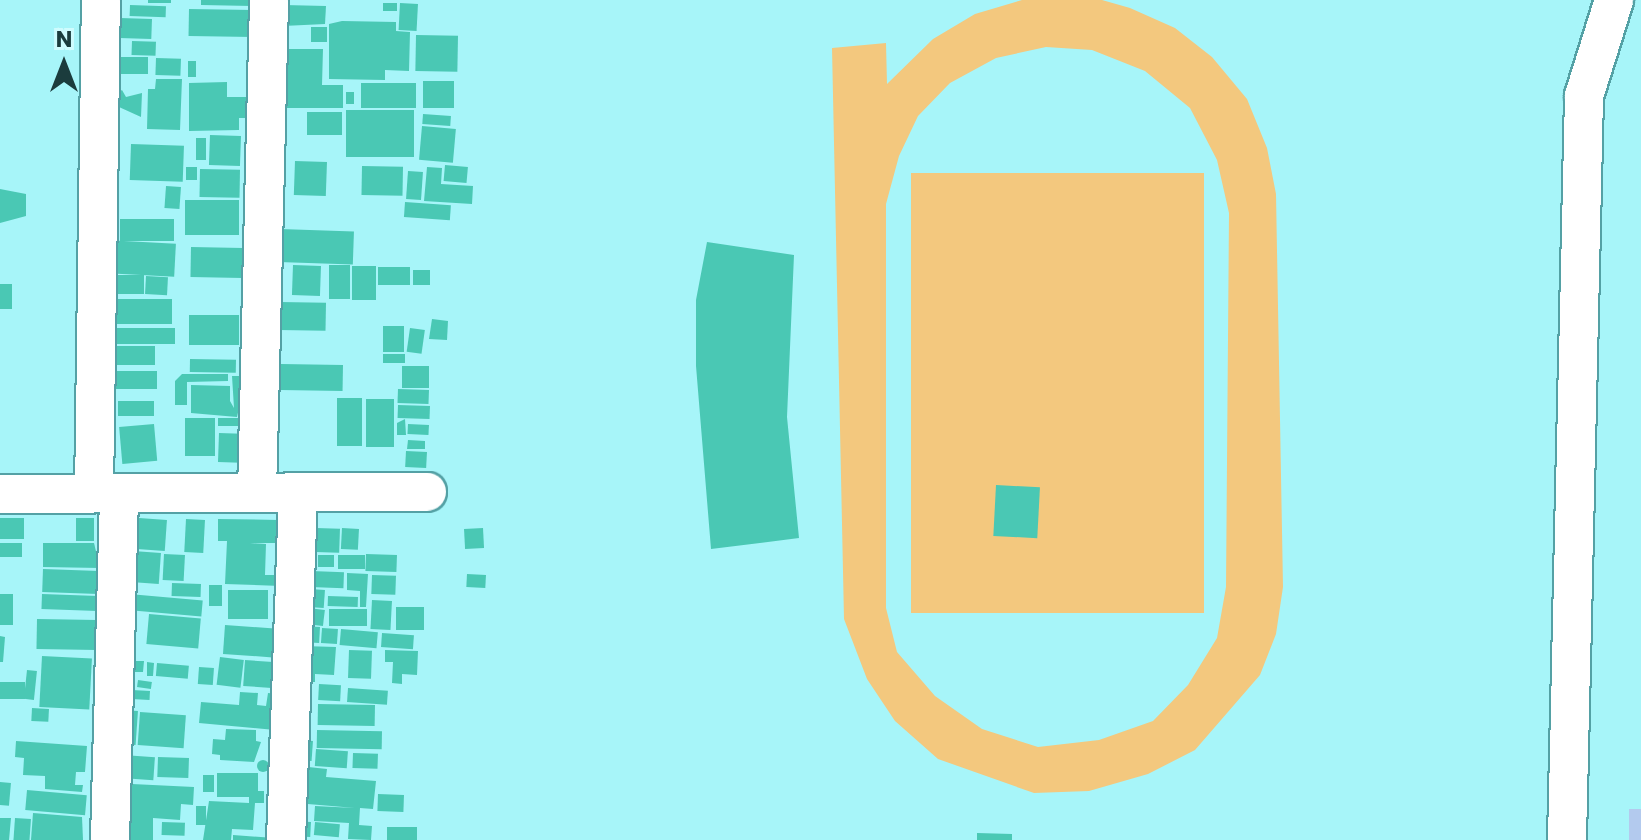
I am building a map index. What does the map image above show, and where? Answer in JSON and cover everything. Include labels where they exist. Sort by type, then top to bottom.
[{"type":"street","points":[[101,0],[110,840]]},
{"type":"street","points":[[257,493],[269,0]]},
{"type":"street","points":[[1567,840],[1584,110],[1614,0]]},
{"type":"street","points":[[0,494],[427,492]]},
{"type":"street","points":[[286,840],[298,495]]},
{"type":"shaded area","points":[[1022,0],[1102,0],[1130,8],[1175,28],[1212,57],[1247,99],[1267,148],[1276,194],[1283,587],[1276,634],[1260,675],[1195,750],[1148,774],[1089,791],[1034,793],[938,759],[895,721],[867,679],[844,619],[832,48],[886,43],[887,84],[933,39],[975,14]],"holes":[[[1046,47],[1092,50],[1145,71],[1190,108],[1217,160],[1229,213],[1226,587],[1217,638],[1188,685],[1153,721],[1099,740],[1038,747],[982,729],[935,696],[897,652],[886,608],[886,204],[899,156],[918,116],[950,83],[996,58]]]},
{"type":"shaded area","points":[[911,173],[1204,173],[1204,613],[911,613]]},
{"type":"water","points":[[1629,809],[1641,809],[1641,840],[1629,840]]},
{"type":"building","points":[[148,0],[171,0],[171,3],[148,3]]},
{"type":"building","points":[[201,0],[252,0],[252,6],[201,5]]},
{"type":"building","points":[[383,3],[397,3],[397,11],[383,11]]},
{"type":"building","points":[[400,3],[418,4],[417,31],[399,30]]},
{"type":"building","points":[[130,5],[166,6],[166,17],[130,16]]},
{"type":"building","points":[[284,5],[326,6],[325,24],[283,26]]},
{"type":"building","points":[[189,9],[253,10],[253,37],[189,36]]},
{"type":"building","points":[[120,18],[152,19],[151,39],[119,38]]},
{"type":"building","points":[[342,21],[396,22],[396,31],[410,32],[409,71],[385,70],[385,80],[329,79],[329,24]]},
{"type":"building","points":[[311,27],[327,27],[327,42],[311,42]]},
{"type":"building","points":[[416,35],[458,36],[457,72],[415,71]]},
{"type":"building","points":[[132,41],[156,42],[155,56],[132,55]]},
{"type":"building","points":[[280,49],[323,49],[322,85],[343,85],[343,108],[284,108]]},
{"type":"building","points":[[118,57],[148,57],[148,74],[118,74]]},
{"type":"building","points":[[156,58],[181,59],[180,76],[155,75]]},
{"type":"building","points":[[188,61],[196,61],[196,77],[188,77]]},
{"type":"building","points":[[156,79],[182,79],[180,130],[147,129],[148,89],[155,89]]},
{"type":"building","points":[[423,81],[454,81],[454,108],[423,108]]},
{"type":"building","points":[[227,82],[227,97],[252,97],[252,118],[239,118],[239,130],[189,131],[189,83]]},
{"type":"building","points":[[361,83],[416,83],[416,108],[361,108]]},
{"type":"building","points":[[122,90],[126,97],[142,93],[141,117],[119,107],[113,96]]},
{"type":"building","points":[[346,92],[354,92],[354,104],[346,104]]},
{"type":"building","points":[[346,110],[414,110],[414,157],[346,157]]},
{"type":"building","points":[[307,112],[342,112],[342,135],[307,135]]},
{"type":"building","points":[[423,114],[451,116],[450,126],[422,124]]},
{"type":"building","points":[[422,126],[456,129],[453,163],[419,160]]},
{"type":"building","points":[[210,135],[241,136],[240,166],[209,165]]},
{"type":"building","points":[[196,138],[206,138],[206,160],[196,160]]},
{"type":"building","points":[[131,144],[184,146],[183,182],[130,180]]},
{"type":"building","points":[[295,161],[327,162],[326,196],[294,195]]},
{"type":"building","points":[[445,165],[468,167],[467,183],[444,181]]},
{"type":"building","points":[[362,166],[403,167],[402,196],[361,195]]},
{"type":"building","points":[[186,167],[197,167],[197,180],[186,180]]},
{"type":"building","points":[[427,167],[442,168],[441,184],[473,186],[472,204],[424,201]]},
{"type":"building","points":[[200,169],[240,170],[240,198],[200,197]]},
{"type":"building","points":[[408,171],[423,172],[421,200],[406,199]]},
{"type":"building","points":[[166,186],[181,187],[179,209],[164,208]]},
{"type":"building","points":[[0,189],[26,194],[26,216],[0,223]]},
{"type":"building","points":[[185,200],[239,200],[239,235],[185,235]]},
{"type":"building","points":[[405,202],[451,205],[450,220],[404,217]]},
{"type":"building","points":[[120,219],[174,219],[174,241],[120,241]]},
{"type":"building","points":[[280,229],[354,232],[353,265],[279,262]]},
{"type":"building","points":[[105,240],[176,244],[174,277],[103,273]]},
{"type":"building","points":[[707,242],[794,255],[787,417],[799,538],[711,549],[696,366],[696,300]]},
{"type":"building","points":[[191,247],[243,248],[242,278],[190,277]]},
{"type":"building","points":[[293,265],[321,266],[320,296],[292,295]]},
{"type":"building","points":[[329,265],[350,265],[350,299],[329,299]]},
{"type":"building","points":[[352,266],[376,266],[376,300],[352,300]]},
{"type":"building","points":[[378,267],[410,267],[410,285],[378,285]]},
{"type":"building","points":[[413,270],[430,270],[430,285],[413,285]]},
{"type":"building","points":[[109,275],[144,275],[144,294],[109,294]]},
{"type":"building","points":[[146,276],[168,277],[167,295],[145,294]]},
{"type":"building","points":[[0,284],[12,284],[12,309],[0,309]]},
{"type":"building","points":[[117,299],[172,299],[172,324],[117,324]]},
{"type":"building","points":[[280,302],[326,303],[326,331],[280,330]]},
{"type":"building","points":[[189,315],[239,315],[239,345],[189,345]]},
{"type":"building","points":[[432,319],[448,321],[447,340],[429,339]]},
{"type":"building","points":[[383,326],[404,326],[404,352],[383,352]]},
{"type":"building","points":[[114,328],[175,328],[175,344],[114,344]]},
{"type":"building","points":[[410,328],[425,330],[422,354],[407,352]]},
{"type":"building","points":[[117,346],[155,346],[155,365],[117,365]]},
{"type":"building","points":[[383,354],[405,354],[405,363],[383,363]]},
{"type":"building","points":[[190,359],[236,360],[236,373],[190,372]]},
{"type":"building","points":[[281,364],[343,365],[343,391],[281,390]]},
{"type":"building","points":[[402,366],[429,366],[429,388],[402,388]]},
{"type":"building","points":[[114,371],[157,371],[157,389],[114,389]]},
{"type":"building","points":[[182,374],[228,374],[228,381],[187,382],[187,405],[175,405],[175,381]]},
{"type":"building","points":[[232,376],[250,376],[250,426],[218,426],[218,418],[239,418],[239,408],[237,417],[191,413],[191,385],[230,386],[230,401],[234,408]]},
{"type":"building","points":[[398,389],[429,390],[428,404],[398,403]]},
{"type":"building","points":[[337,398],[362,398],[362,446],[337,446]]},
{"type":"building","points":[[366,399],[394,399],[394,447],[366,447]]},
{"type":"building","points":[[118,401],[154,401],[154,416],[118,416]]},
{"type":"building","points":[[398,405],[430,406],[430,419],[398,418]]},
{"type":"building","points":[[185,418],[215,418],[215,456],[185,456]]},
{"type":"building","points":[[405,419],[406,435],[397,435],[397,423]]},
{"type":"building","points":[[154,424],[157,461],[122,464],[119,427]]},
{"type":"building","points":[[408,424],[429,425],[428,435],[407,434]]},
{"type":"building","points":[[219,433],[249,434],[248,463],[218,462]]},
{"type":"building","points":[[408,440],[425,441],[425,449],[407,449]]},
{"type":"building","points":[[406,451],[427,452],[426,468],[405,467]]},
{"type":"building","points":[[996,485],[1040,487],[1037,538],[993,536]]},
{"type":"building","points":[[0,518],[24,518],[24,539],[0,539]]},
{"type":"building","points":[[76,518],[94,518],[94,541],[76,541]]},
{"type":"building","points":[[139,518],[167,520],[165,551],[137,549]]},
{"type":"building","points":[[186,519],[205,520],[203,553],[184,552]]},
{"type":"building","points":[[218,519],[279,520],[279,543],[250,543],[266,544],[265,575],[282,575],[281,586],[225,584],[227,541],[218,541]]},
{"type":"building","points":[[316,528],[340,529],[339,553],[315,552]]},
{"type":"building","points":[[342,528],[359,529],[358,550],[341,549]]},
{"type":"building","points":[[483,528],[484,548],[465,549],[464,529]]},
{"type":"building","points":[[0,543],[22,543],[22,557],[0,557]]},
{"type":"building","points":[[43,543],[94,543],[100,568],[43,567]]},
{"type":"building","points":[[133,551],[161,553],[159,584],[131,582]]},
{"type":"building","points":[[164,554],[185,555],[184,581],[163,580]]},
{"type":"building","points":[[366,554],[397,555],[396,572],[365,571]]},
{"type":"building","points":[[318,555],[334,555],[334,567],[318,567]]},
{"type":"building","points":[[338,555],[365,555],[365,569],[338,569]]},
{"type":"building","points":[[43,569],[99,571],[98,594],[42,592]]},
{"type":"building","points":[[311,571],[344,572],[343,588],[310,587]]},
{"type":"building","points":[[347,573],[368,574],[366,607],[360,607],[360,591],[347,590]]},
{"type":"building","points":[[467,574],[486,575],[485,588],[466,587]]},
{"type":"building","points":[[372,575],[396,576],[395,595],[371,594]]},
{"type":"building","points":[[172,583],[201,584],[201,597],[172,596]]},
{"type":"building","points":[[209,585],[222,585],[222,606],[209,606]]},
{"type":"building","points":[[310,589],[325,590],[324,608],[309,607]]},
{"type":"building","points":[[228,590],[268,590],[268,619],[228,619]]},
{"type":"building","points":[[0,594],[13,594],[13,625],[0,625]]},
{"type":"building","points":[[42,594],[98,596],[97,611],[41,609]]},
{"type":"building","points":[[129,594],[203,600],[201,616],[128,610]]},
{"type":"building","points":[[328,596],[358,597],[358,607],[328,606]]},
{"type":"building","points":[[372,600],[392,601],[390,630],[370,629]]},
{"type":"building","points":[[396,607],[424,607],[424,630],[396,630]]},
{"type":"building","points":[[308,608],[325,610],[323,626],[306,624]]},
{"type":"building","points":[[329,609],[367,609],[367,626],[329,626]]},
{"type":"building","points":[[149,614],[201,619],[198,648],[146,644]]},
{"type":"building","points":[[37,619],[97,620],[96,650],[36,649]]},
{"type":"building","points":[[225,625],[278,629],[276,658],[223,654]]},
{"type":"building","points":[[302,626],[320,627],[319,643],[301,642]]},
{"type":"building","points":[[322,628],[338,629],[337,644],[321,643]]},
{"type":"building","points":[[341,629],[378,632],[376,648],[340,645]]},
{"type":"building","points":[[382,633],[414,635],[413,649],[381,647]]},
{"type":"building","points":[[0,636],[5,637],[3,662],[0,662]]},
{"type":"building","points":[[303,646],[336,647],[334,675],[315,674],[315,682],[302,682]]},
{"type":"building","points":[[349,650],[372,651],[371,679],[348,678]]},
{"type":"building","points":[[385,650],[418,651],[417,675],[402,674],[402,684],[392,683],[393,662],[385,662]]},
{"type":"building","points":[[42,656],[92,659],[89,710],[39,707]]},
{"type":"building","points":[[220,657],[244,660],[240,688],[217,685]]},
{"type":"building","points":[[245,660],[277,662],[275,688],[243,686]]},
{"type":"building","points":[[132,661],[144,661],[143,672],[131,672]]},
{"type":"building","points":[[147,662],[154,663],[153,676],[147,676]]},
{"type":"building","points":[[157,663],[189,666],[188,679],[156,676]]},
{"type":"building","points":[[199,667],[214,668],[213,685],[198,684]]},
{"type":"building","points":[[27,670],[37,671],[34,700],[24,699]]},
{"type":"building","points":[[138,680],[152,682],[151,689],[137,687]]},
{"type":"building","points":[[0,682],[25,682],[25,699],[0,699]]},
{"type":"building","points":[[319,684],[341,685],[340,701],[318,700]]},
{"type":"building","points":[[348,688],[388,691],[387,705],[347,702]]},
{"type":"building","points":[[132,690],[150,691],[150,700],[132,699]]},
{"type":"building","points":[[240,692],[258,693],[257,705],[266,706],[268,693],[278,694],[275,730],[199,723],[201,702],[239,705]]},
{"type":"building","points":[[318,704],[375,705],[375,726],[318,725]]},
{"type":"building","points":[[32,708],[49,709],[48,722],[31,721]]},
{"type":"building","points":[[122,710],[138,711],[136,745],[120,744]]},
{"type":"building","points":[[140,712],[186,715],[184,748],[138,745]]},
{"type":"building","points":[[226,729],[256,730],[256,741],[261,742],[254,762],[220,760],[220,755],[212,754],[213,739],[225,740]]},
{"type":"building","points":[[317,730],[382,731],[382,749],[317,748]]},
{"type":"building","points":[[299,740],[313,741],[312,761],[298,760]]},
{"type":"building","points":[[16,741],[87,746],[85,772],[76,772],[75,785],[83,785],[82,792],[45,789],[45,776],[23,775],[24,758],[15,757]]},
{"type":"building","points":[[316,749],[348,751],[347,768],[315,766]]},
{"type":"building","points":[[353,753],[378,754],[377,769],[352,768]]},
{"type":"building","points":[[123,755],[155,757],[153,780],[121,778]]},
{"type":"building","points":[[158,757],[189,758],[188,778],[157,777]]},
{"type":"building","points":[[263,760],[269,766],[263,772],[257,766]]},
{"type":"building","points":[[299,766],[327,769],[326,777],[376,781],[373,809],[360,808],[359,825],[372,826],[371,840],[348,839],[349,823],[314,821],[315,806],[355,808],[296,803]]},
{"type":"building","points":[[217,773],[258,773],[258,791],[264,791],[264,803],[255,803],[253,830],[232,829],[231,840],[203,840],[209,801],[249,803],[249,797],[217,797]]},
{"type":"building","points":[[203,775],[214,775],[214,792],[203,792]]},
{"type":"building","points":[[0,782],[11,783],[9,806],[0,805]]},
{"type":"building","points":[[132,784],[194,787],[193,805],[181,804],[180,820],[153,818],[153,840],[115,840],[116,817],[132,818]]},
{"type":"building","points":[[27,790],[87,795],[85,815],[25,810]]},
{"type":"building","points":[[378,794],[404,795],[403,812],[377,811]]},
{"type":"building","points":[[196,806],[206,806],[206,825],[196,825]]},
{"type":"building","points":[[33,813],[82,817],[83,840],[31,840]]},
{"type":"building","points":[[0,818],[11,818],[9,840],[0,840]]},
{"type":"building","points":[[15,818],[31,819],[30,840],[13,840]]},
{"type":"building","points":[[293,821],[311,822],[310,837],[292,836]]},
{"type":"building","points":[[162,822],[185,823],[185,836],[162,835]]},
{"type":"building","points":[[315,822],[340,824],[339,837],[314,835]]},
{"type":"building","points":[[387,827],[417,827],[417,840],[387,840]]},
{"type":"building","points":[[977,833],[1012,834],[1012,840],[977,840]]},
{"type":"building","points":[[233,835],[274,838],[274,840],[233,840]]}]
